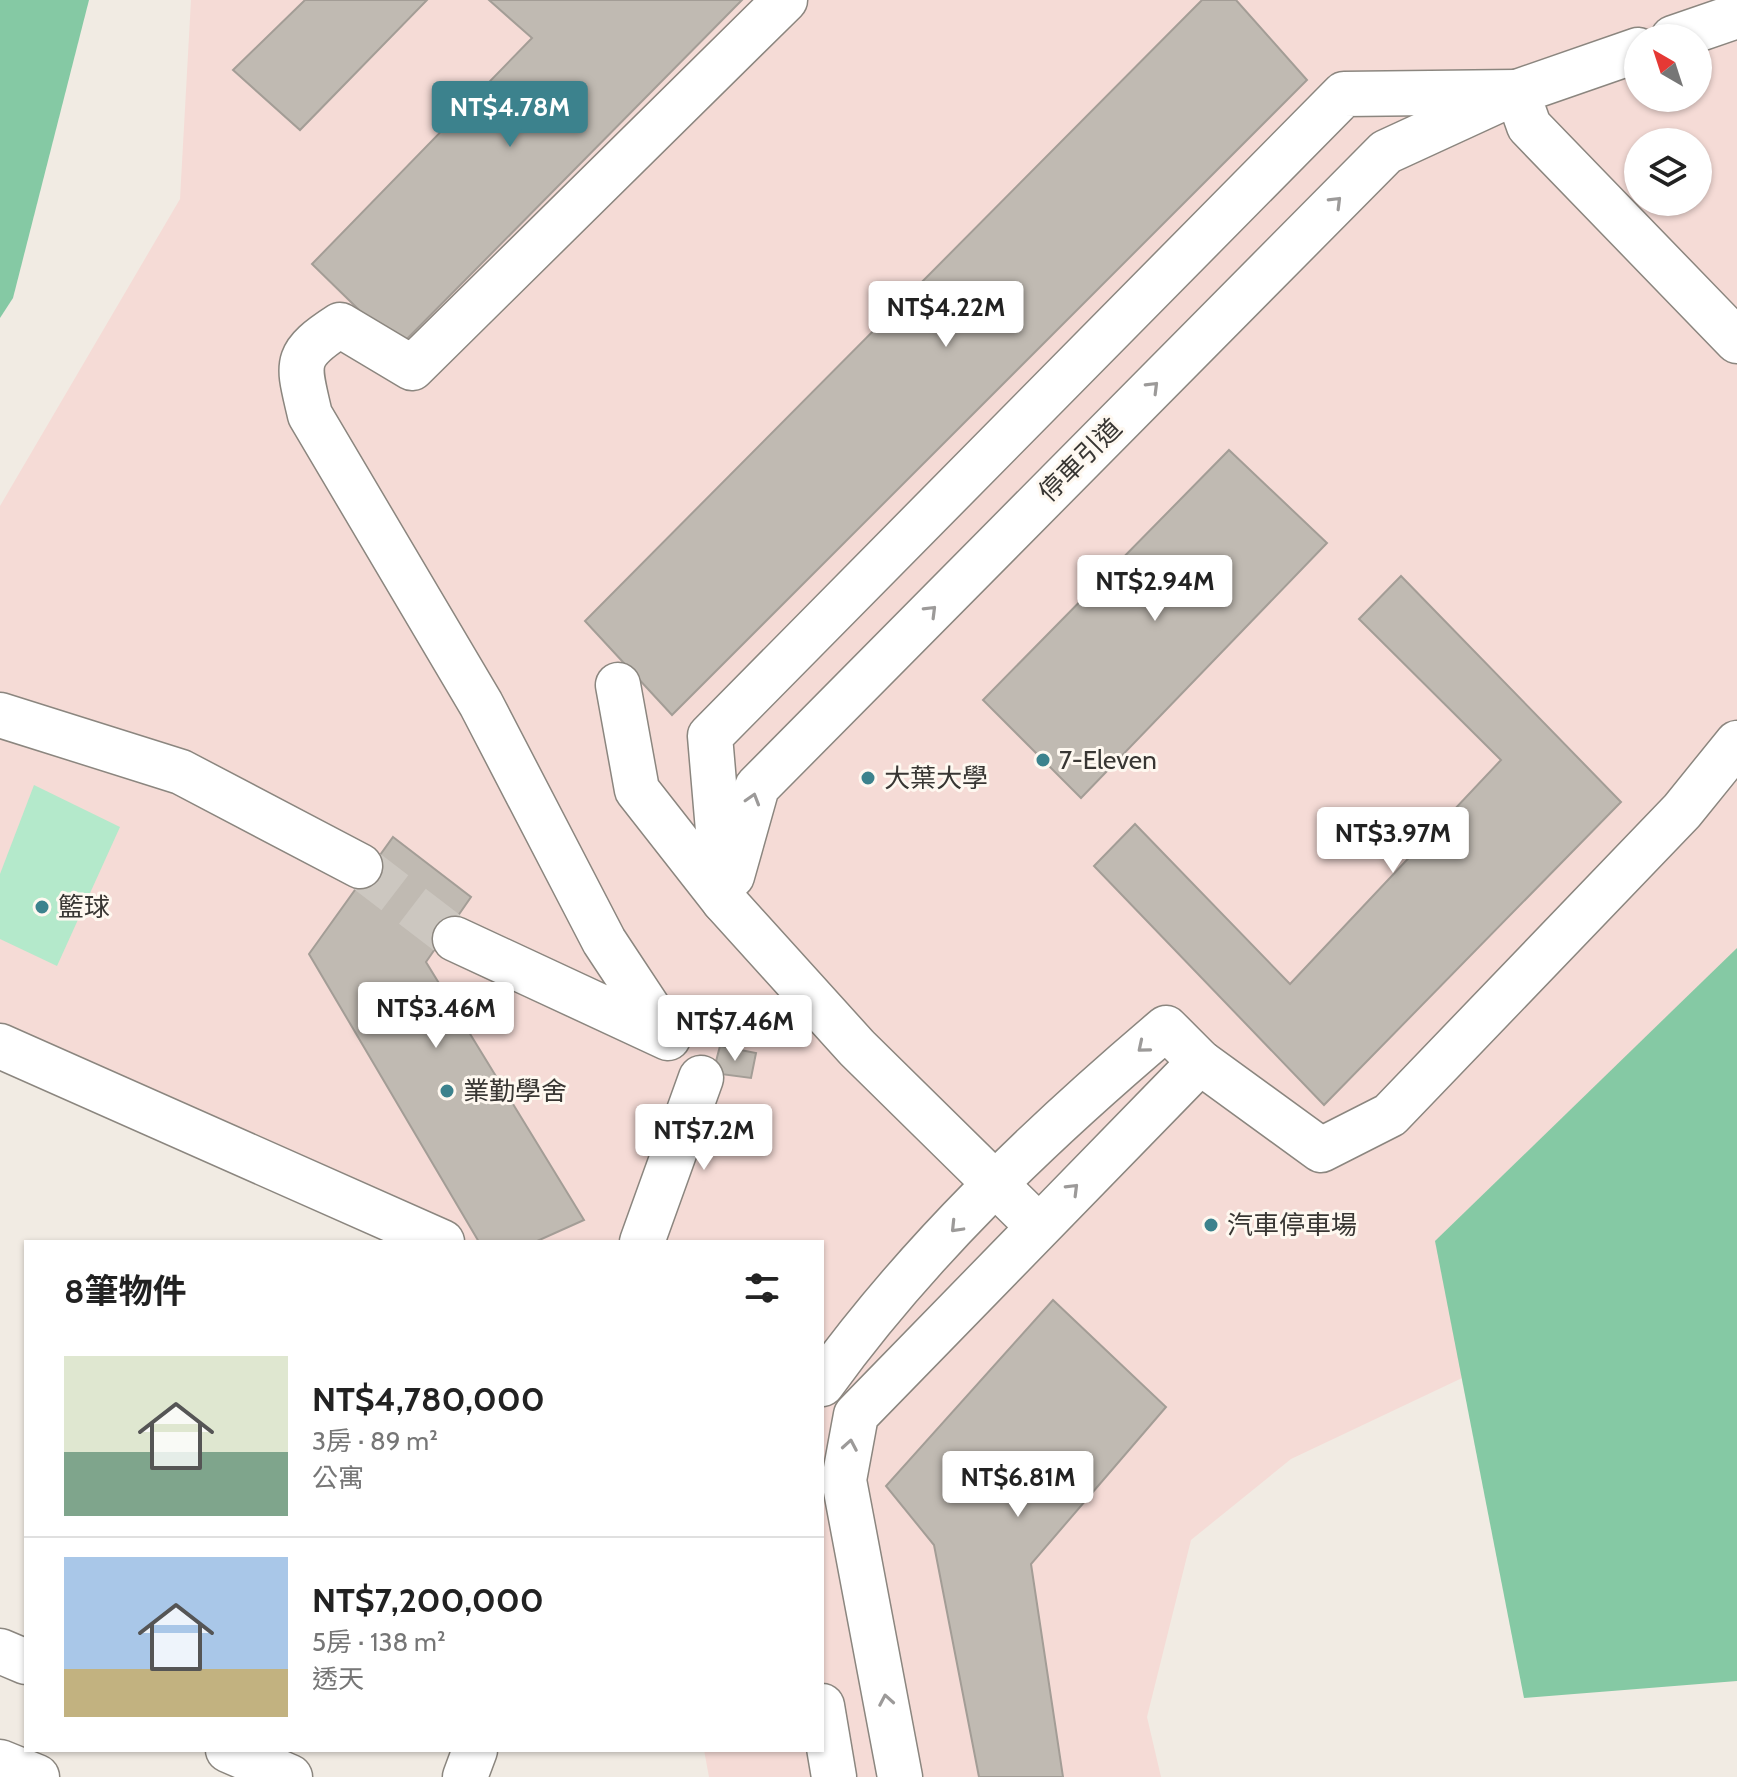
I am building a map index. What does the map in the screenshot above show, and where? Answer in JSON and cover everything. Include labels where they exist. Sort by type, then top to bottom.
[{"type":"street","points":[[455,939],[668,1038],[604,941],[481,704],[310,415],[300,370],[310,345],[340,325],[412,368],[785,0]]},
{"type":"street","points":[[1712,25],[1737,16]]},
{"type":"street","points":[[724,901],[710,736],[1344,94],[1517,92],[1624,55]]},
{"type":"street","points":[[1517,92],[1529,126],[1737,341]]},
{"type":"street","name":"停車引道","points":[[724,901],[757,787],[1386,152],[1517,92]]},
{"type":"street","points":[[618,685],[637,790],[724,901],[857,1048],[1037,1225]]},
{"type":"street","points":[[0,715],[181,772],[360,866]]},
{"type":"street","points":[[824,1381],[870,1317],[996,1185],[1166,1028],[1200,1062],[1321,1150],[1390,1115],[1682,811],[1737,743]]},
{"type":"street","points":[[0,1046],[437,1240]]},
{"type":"street","points":[[900,1777],[844,1480],[856,1415],[1037,1225],[1200,1062]]},
{"type":"street","points":[[643,1240],[701,1078]]},
{"type":"street","points":[[0,1651],[24,1661]]},
{"type":"street","points":[[824,1718],[834,1777]]},
{"type":"street","points":[[233,1752],[290,1777]]},
{"type":"street","points":[[465,1777],[474,1752]]},
{"type":"street","points":[[0,1762],[37,1777]]},
{"type":"shaded area","name":"大葉大學","points":[[191,0],[1737,0],[1737,1215],[1652,1288],[1291,1459],[1191,1540],[1147,1717],[1161,1777],[709,1777],[704,1752],[824,1752],[824,1240],[431,1240],[0,1050],[0,506],[180,199]]},
{"type":"green space","points":[[0,0],[89,0],[13,298],[0,318]]},
{"type":"green space","name":"籃球","points":[[34,785],[120,827],[57,966],[0,939],[0,874]]},
{"type":"green space","points":[[1737,948],[1737,1681],[1524,1698],[1435,1241]]},
{"type":"building","points":[[305,0],[427,0],[300,130],[233,70]]},
{"type":"building","points":[[489,0],[742,0],[398,348],[312,264],[532,38]]},
{"type":"building","points":[[1202,0],[1236,0],[1307,80],[672,715],[585,621]]},
{"type":"building","points":[[1229,450],[1327,543],[1081,798],[983,700]]},
{"type":"building","points":[[1401,576],[1621,802],[1324,1105],[1094,866],[1135,824],[1290,984],[1501,760],[1359,619]]},
{"type":"building","name":"業勤學舍","points":[[393,837],[471,897],[426,962],[584,1220],[539,1240],[478,1240],[309,954]]},
{"type":"building","points":[[720,1046],[756,1053],[751,1078],[713,1073]]},
{"type":"building","points":[[1053,1300],[1166,1407],[1031,1564],[1063,1777],[979,1777],[934,1545],[886,1486]]},
{"type":"tunnel","points":[[360,866],[455,939]]},
{"type":"place","name":"7-Eleven","points":[[1043,760]]},
{"type":"place","name":"大葉大學","points":[[868,778]]},
{"type":"place","name":"籃球","points":[[42,907]]},
{"type":"place","name":"業勤學舍","points":[[447,1091]]},
{"type":"place","name":"汽車停車場","points":[[1211,1225]]}]
